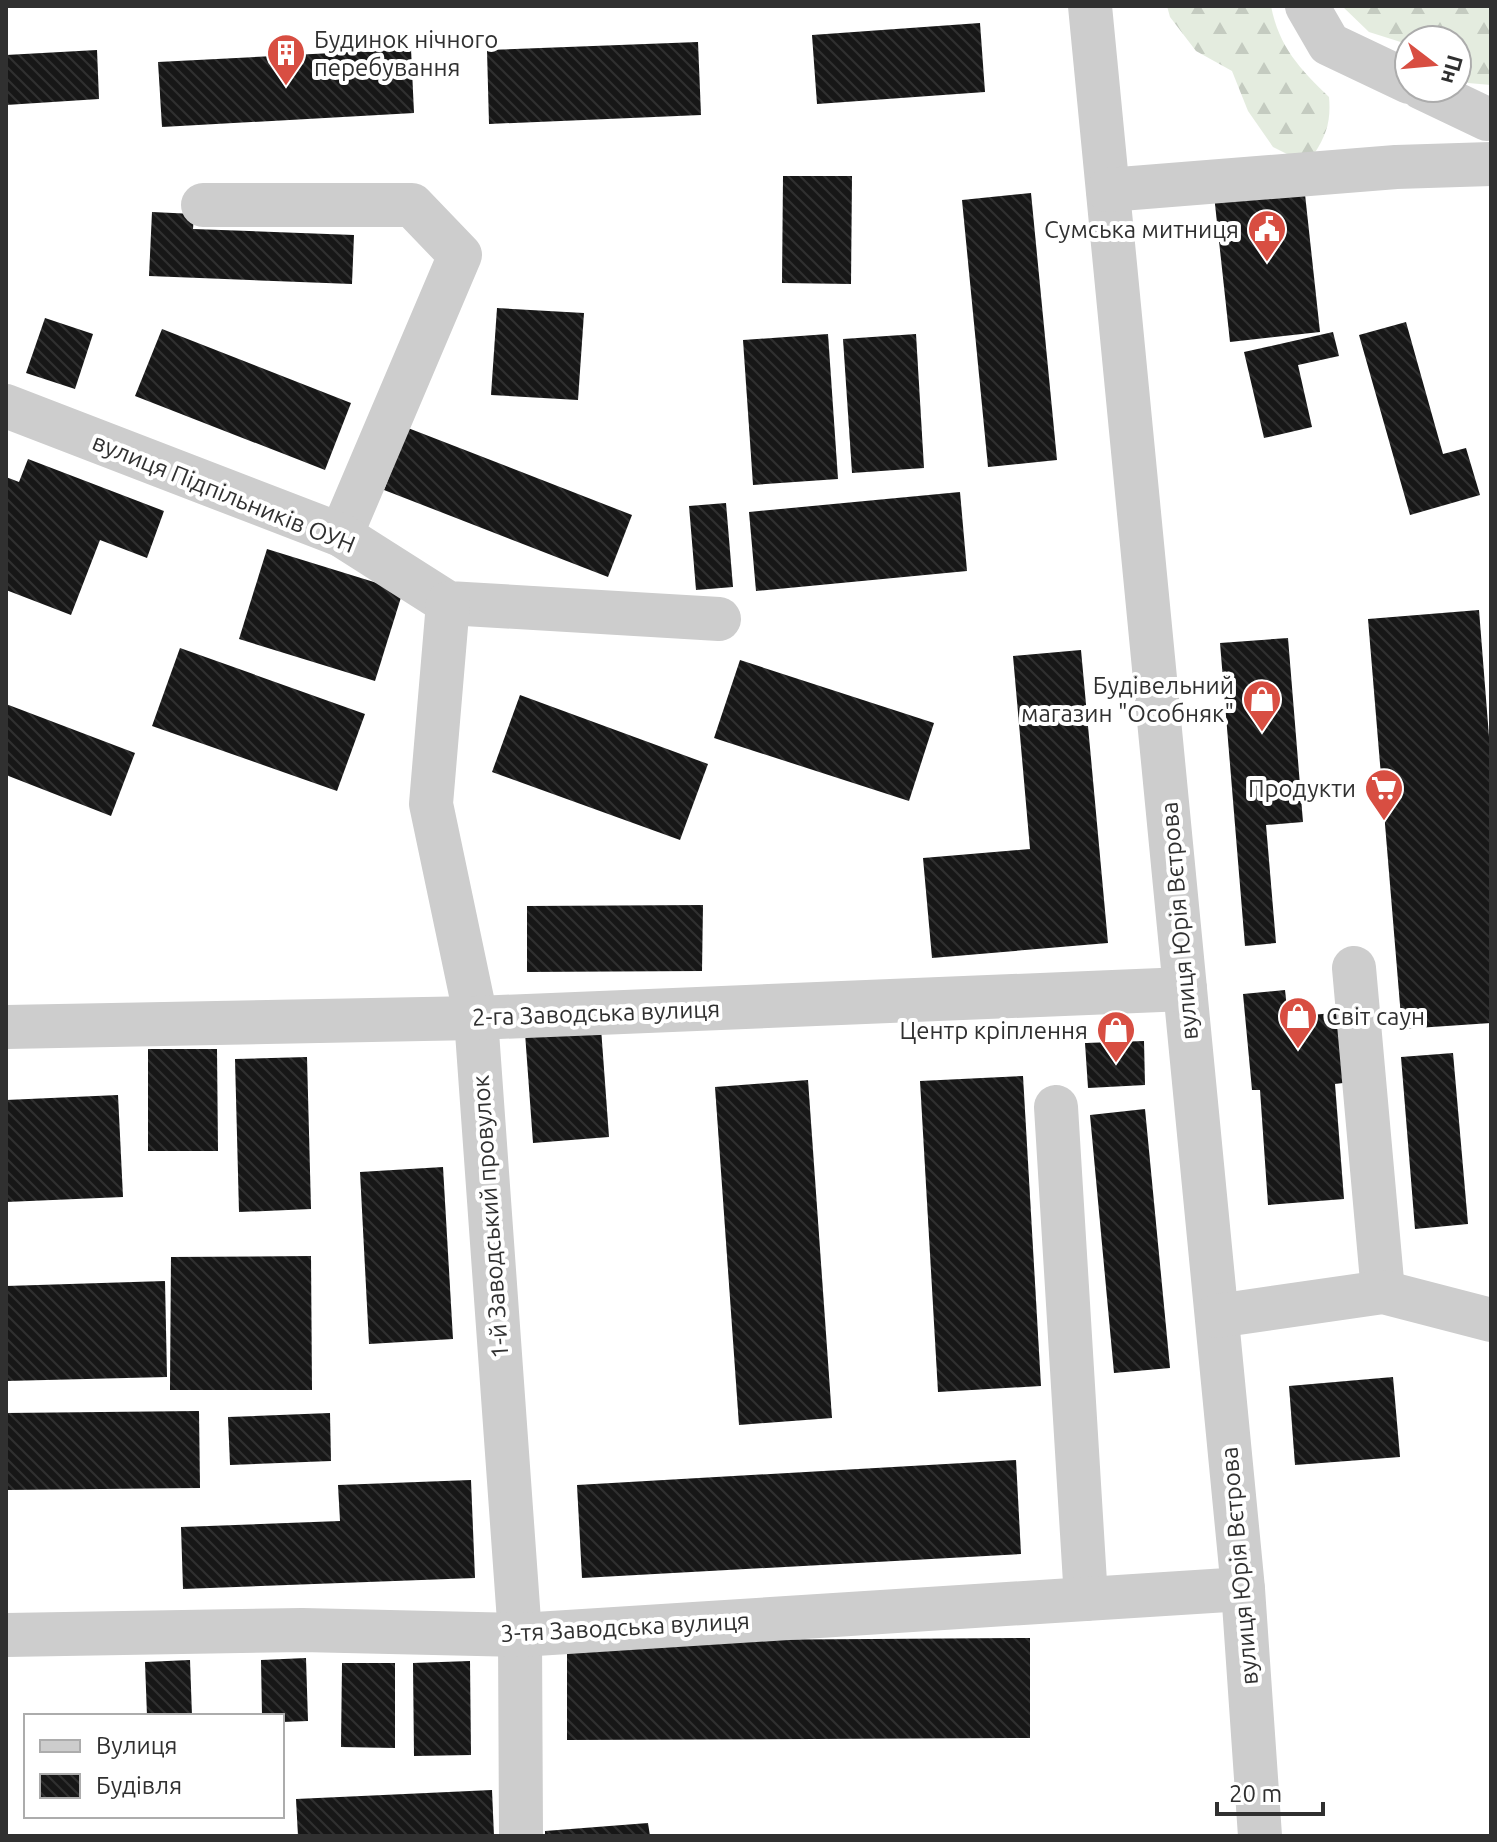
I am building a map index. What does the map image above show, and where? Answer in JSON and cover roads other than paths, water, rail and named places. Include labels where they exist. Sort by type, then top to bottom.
[{"type":"street","name":"вулиця Юрія Вєтрова","points":[[1090,6],[1243,1589],[1260,1836]]},
{"type":"street","points":[[1307,6],[1329,44],[1393,74]]},
{"type":"street","points":[[1456,104],[1491,118]]},
{"type":"street","points":[[1108,190],[1396,167],[1491,164]]},
{"type":"street","points":[[203,205],[412,205],[460,255],[341,535]]},
{"type":"street","name":"вулиця Підпільників ОУН","points":[[6,406],[341,535],[448,603],[719,619]]},
{"type":"street","name":"1-й Заводський провулок","points":[[448,603],[431,804],[476,1018],[520,1635],[521,1836]]},
{"type":"street","points":[[1354,968],[1383,1292]]},
{"type":"street","name":"2-га Заводська вулиця","points":[[6,1027],[476,1018],[1185,989]]},
{"type":"street","points":[[1056,1107],[1086,1599]]},
{"type":"street","points":[[1217,1316],[1383,1292],[1491,1320]]},
{"type":"street","name":"3-тя Заводська вулиця","points":[[6,1635],[302,1630],[520,1635],[1243,1589]]},
{"type":"place","name":"Будинок нічного перебування","points":[[286,87]]},
{"type":"place","name":"Сумська митниця","points":[[1267,263]]},
{"type":"place","name":"Будівельний магазин \"Особняк\"","points":[[1262,733]]},
{"type":"place","name":"Продукти","points":[[1384,822]]},
{"type":"place","name":"Світ саун","points":[[1298,1050]]},
{"type":"place","name":"Центр кріплення","points":[[1116,1064]]}]
